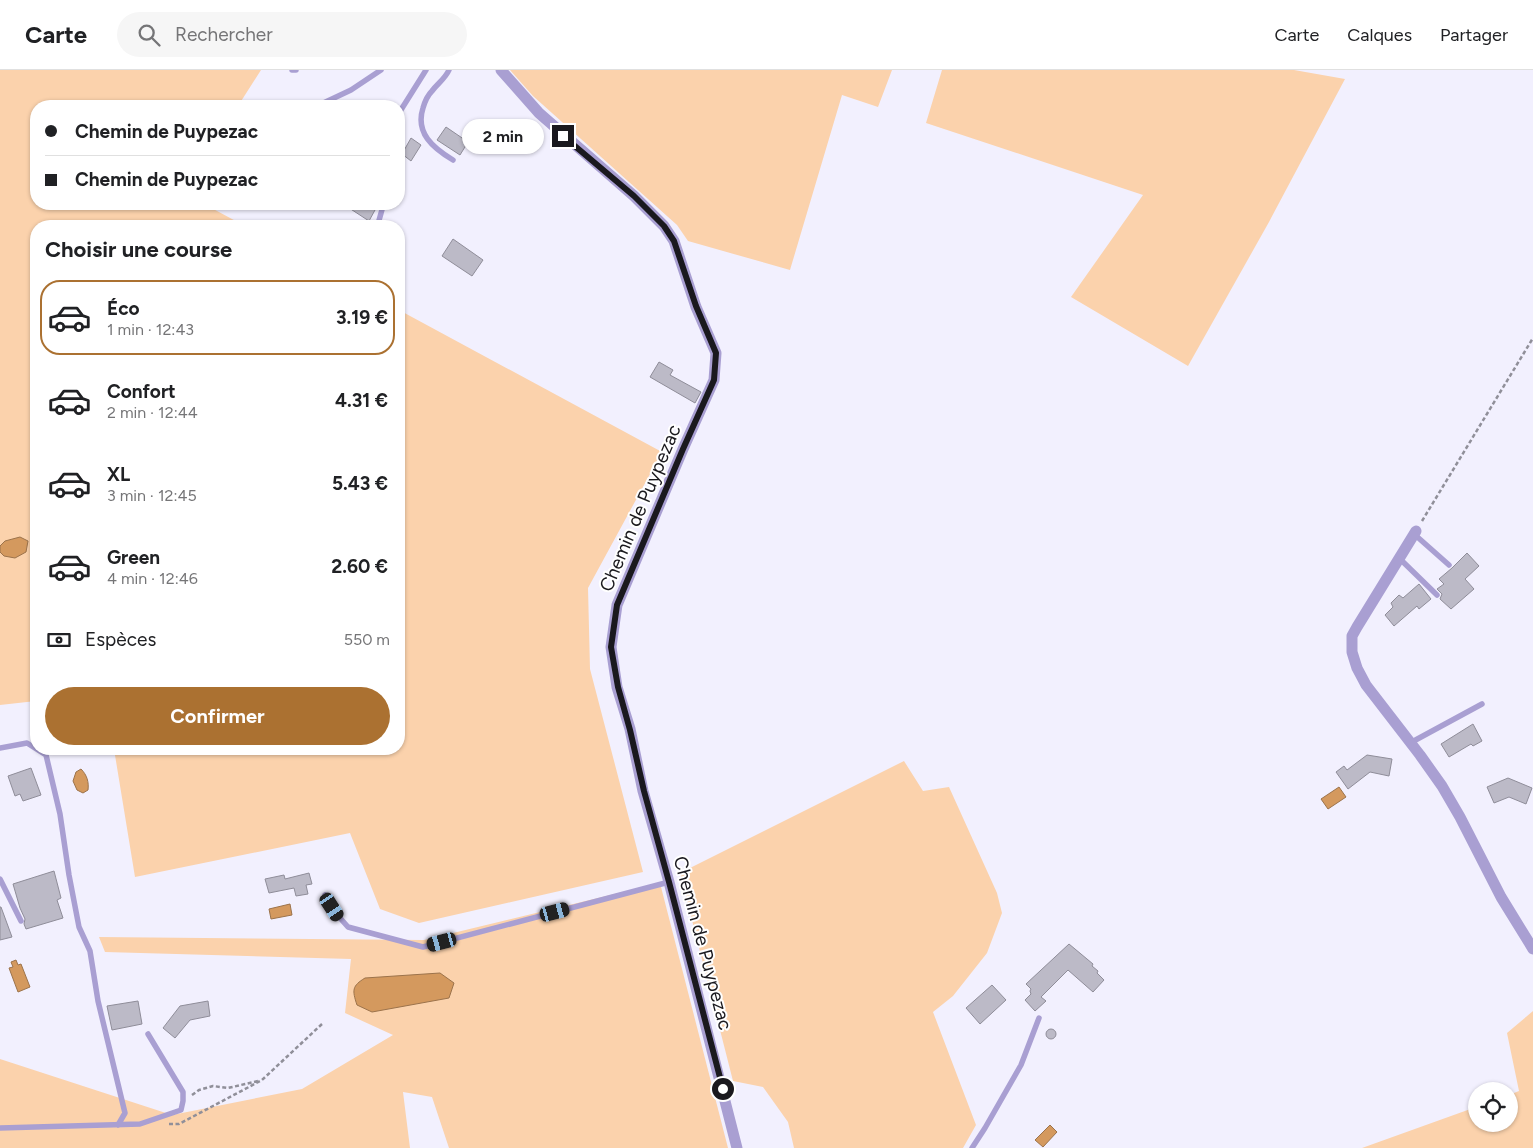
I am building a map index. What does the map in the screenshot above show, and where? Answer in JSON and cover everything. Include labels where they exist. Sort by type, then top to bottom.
[{"type":"street","name":"Chemin de Puypezac","points":[[501,70],[539,113],[634,196],[664,226],[674,241],[696,306],[716,353],[714,380],[617,605],[611,647],[618,687],[644,791],[737,1148]]},
{"type":"street","points":[[1415,533],[1352,636],[1352,652],[1357,668],[1366,685],[1446,794],[1502,897],[1533,949]]},
{"type":"lane","points":[[330,100],[351,90],[381,70]]},
{"type":"lane","points":[[405,103],[426,70]]},
{"type":"lane","points":[[450,70],[443,81],[426,98],[420,118],[422,130],[431,143],[442,154],[453,160]]},
{"type":"lane","points":[[1415,533],[1449,565]]},
{"type":"lane","points":[[1400,558],[1437,595]]},
{"type":"lane","points":[[1410,743],[1482,704]]},
{"type":"lane","points":[[0,748],[27,743],[30,745]]},
{"type":"lane","points":[[46,755],[60,814],[79,927],[90,951],[98,1001],[124,1113],[118,1125]]},
{"type":"lane","points":[[0,879],[21,921]]},
{"type":"lane","points":[[325,895],[348,927],[423,948],[669,882]]},
{"type":"lane","points":[[972,1148],[1021,1065],[1039,1018]]},
{"type":"lane","points":[[0,1128],[140,1124],[181,1110],[183,1092],[148,1034]]},
{"type":"path","points":[[1415,533],[1533,338]]},
{"type":"path","points":[[169,1124],[179,1124],[262,1080],[322,1024]]},
{"type":"path","points":[[183,1101],[199,1090],[213,1086],[228,1088],[262,1080]]},
{"type":"shaded area","points":[[0,70],[261,70],[242,100],[30,100],[30,210],[215,210],[234,220],[30,220],[30,702],[0,705]]},
{"type":"shaded area","points":[[510,70],[892,70],[878,107],[842,95],[790,270],[688,241],[677,225],[533,96]]},
{"type":"shaded area","points":[[942,70],[1294,70],[1345,79],[1269,222],[1188,366],[1071,297],[1143,195],[926,123]]},
{"type":"shaded area","points":[[405,313],[662,452],[588,588],[590,669],[643,872],[419,923],[380,909],[350,833],[135,877],[115,755],[405,755]]},
{"type":"shaded area","points":[[20,537],[28,541],[26,552],[15,558],[4,556],[0,552],[0,546],[5,541]]},
{"type":"shaded area","points":[[904,761],[923,791],[949,787],[997,893],[1002,913],[987,953],[953,996],[933,1012],[976,1125],[963,1148],[794,1148],[788,1122],[763,1087],[733,1081],[680,873]]},
{"type":"shaded area","points":[[81,769],[86,776],[88,784],[88,790],[83,793],[77,790],[73,781],[76,772]]},
{"type":"shaded area","points":[[1339,787],[1346,797],[1328,809],[1321,799]]},
{"type":"shaded area","points":[[660,883],[728,1148],[449,1148],[432,1097],[403,1092],[410,1148],[0,1148],[0,1059],[172,1115],[302,1089],[393,1035],[345,1013],[351,959],[105,952],[99,937],[424,940]]},
{"type":"shaded area","points":[[290,904],[292,915],[271,919],[269,909]]},
{"type":"shaded area","points":[[16,960],[18,965],[21,964],[30,987],[18,992],[9,968],[13,967],[11,962]]},
{"type":"shaded area","points":[[440,973],[454,983],[449,998],[372,1012],[357,1005],[354,996],[355,986],[365,978]]},
{"type":"shaded area","points":[[1533,1011],[1533,1148],[1362,1148],[1468,1110],[1468,1132],[1518,1132],[1518,1082],[1507,1033]]},
{"type":"shaded area","points":[[1050,1125],[1057,1132],[1043,1147],[1035,1140]]},
{"type":"building","points":[[446,127],[468,142],[460,155],[437,140]]},
{"type":"building","points":[[411,138],[421,145],[411,161],[405,156],[405,149]]},
{"type":"building","points":[[352,210],[375,210],[370,220]]},
{"type":"building","points":[[453,239],[483,260],[472,276],[442,256]]},
{"type":"building","points":[[659,362],[673,370],[670,375],[701,392],[695,403],[650,377]]},
{"type":"building","points":[[1467,553],[1479,566],[1465,579],[1474,589],[1451,609],[1440,599],[1442,594],[1437,589],[1444,584],[1439,579]]},
{"type":"building","points":[[1419,584],[1431,599],[1419,609],[1417,606],[1394,626],[1385,615],[1393,607],[1391,603],[1399,595],[1403,598]]},
{"type":"building","points":[[1473,724],[1482,741],[1473,746],[1471,744],[1449,757],[1441,744]]},
{"type":"building","points":[[1367,755],[1392,759],[1389,776],[1370,772],[1348,789],[1336,772],[1344,766],[1347,770]]},
{"type":"building","points":[[31,768],[41,795],[23,801],[20,794],[15,796],[8,776]]},
{"type":"building","points":[[1508,778],[1532,788],[1526,804],[1509,797],[1494,803],[1487,787]]},
{"type":"building","points":[[54,871],[61,898],[57,900],[63,918],[26,929],[25,919],[13,884]]},
{"type":"building","points":[[309,873],[312,884],[306,885],[308,894],[296,896],[294,888],[269,893],[265,879],[284,875],[285,879]]},
{"type":"building","points":[[0,907],[12,937],[0,940]]},
{"type":"building","points":[[1069,944],[1093,964],[1092,966],[1104,980],[1093,992],[1068,970],[1041,997],[1046,1001],[1035,1011],[1025,1000],[1031,994],[1031,989],[1026,984]]},
{"type":"building","points":[[992,985],[1006,1000],[980,1024],[966,1008]]},
{"type":"building","points":[[138,1001],[142,1024],[112,1030],[107,1006]]},
{"type":"building","points":[[208,1001],[210,1016],[190,1020],[175,1038],[163,1028],[180,1006]]},
{"type":"building","points":[[1049,1029],[1053,1029],[1056,1034],[1055,1038],[1049,1039],[1046,1036],[1046,1032]]},
{"type":"route","points":[[563,136],[634,196],[664,226],[674,241],[696,306],[716,353],[714,380],[617,605],[611,647],[618,687],[644,791],[723,1089]]}]
